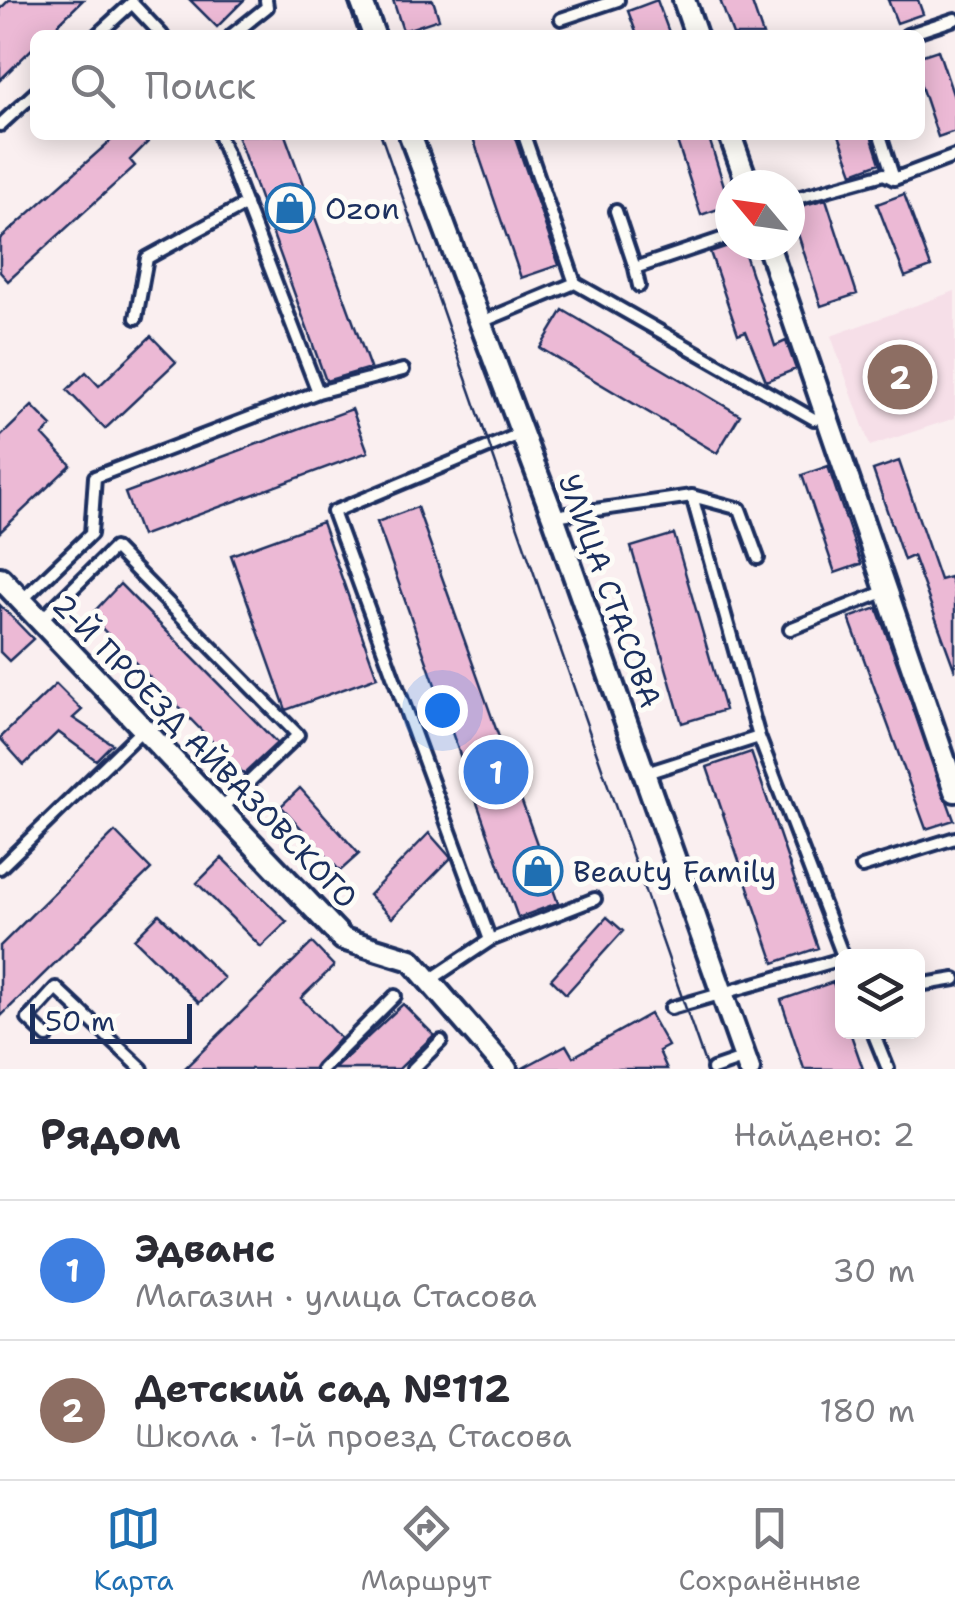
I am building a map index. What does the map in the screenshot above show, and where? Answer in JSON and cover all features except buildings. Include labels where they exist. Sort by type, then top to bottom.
[{"type":"street","points":[[361,0],[372,30]]},
{"type":"street","points":[[684,0],[694,30]]},
{"type":"street","name":"УЛИЦА СТАСОВА","points":[[412,140],[553,516],[747,1063]]},
{"type":"street","points":[[732,140],[743,170]]},
{"type":"street","points":[[773,260],[830,415],[955,791]]},
{"type":"street","name":"2-Й ПРОЕЗД АЙВАЗОВСКОГО","points":[[0,578],[343,940],[411,960],[506,1069]]},
{"type":"lane","points":[[238,30],[267,8],[266,0]]},
{"type":"lane","points":[[561,19],[618,0]]},
{"type":"lane","points":[[102,30],[132,3],[157,30]]},
{"type":"lane","points":[[922,30],[955,19]]},
{"type":"lane","points":[[0,125],[30,97]]},
{"type":"lane","points":[[221,140],[318,392]]},
{"type":"lane","points":[[526,140],[575,284],[814,419],[830,415]]},
{"type":"lane","points":[[882,140],[894,179]]},
{"type":"lane","points":[[805,196],[884,174],[894,179],[955,156]]},
{"type":"lane","points":[[136,318],[147,258],[246,204]]},
{"type":"lane","points":[[616,211],[639,286]]},
{"type":"lane","points":[[635,268],[715,241]]},
{"type":"lane","points":[[478,324],[575,284]]},
{"type":"lane","points":[[21,601],[91,534],[95,477],[318,392],[403,370]]},
{"type":"lane","points":[[490,940],[334,512],[522,433]]},
{"type":"lane","points":[[553,516],[692,496],[740,508],[758,558]]},
{"type":"lane","points":[[692,496],[759,737],[840,949]]},
{"type":"lane","points":[[40,621],[114,548],[298,735],[220,810]]},
{"type":"lane","points":[[790,629],[887,590]]},
{"type":"lane","points":[[0,868],[142,729]]},
{"type":"lane","points":[[643,774],[759,737]]},
{"type":"lane","points":[[862,867],[955,838]]},
{"type":"lane","points":[[429,981],[490,940],[594,899]]},
{"type":"lane","points":[[671,1008],[724,996],[835,961]]},
{"type":"lane","points":[[925,984],[955,979]]},
{"type":"lane","points":[[46,1036],[28,1019],[56,988],[142,1069]]},
{"type":"lane","points":[[322,1069],[395,996]]},
{"type":"lane","points":[[876,1039],[888,1069]]},
{"type":"lane","points":[[413,1069],[441,1041]]},
{"type":"lane","points":[[713,1069],[747,1063]]},
{"type":"shaded area","points":[[955,291],[955,418],[870,446],[831,336]]},
{"type":"tram line","points":[[347,0],[357,30]]},
{"type":"tram line","points":[[383,140],[707,1069]]},
{"type":"place","name":"Ozon","points":[[290,208]]},
{"type":"place","name":"Детский сад №112","points":[[900,377]]},
{"type":"place","name":"Эдванс","points":[[496,772]]},
{"type":"place","name":"Beauty Family","points":[[538,871]]}]
